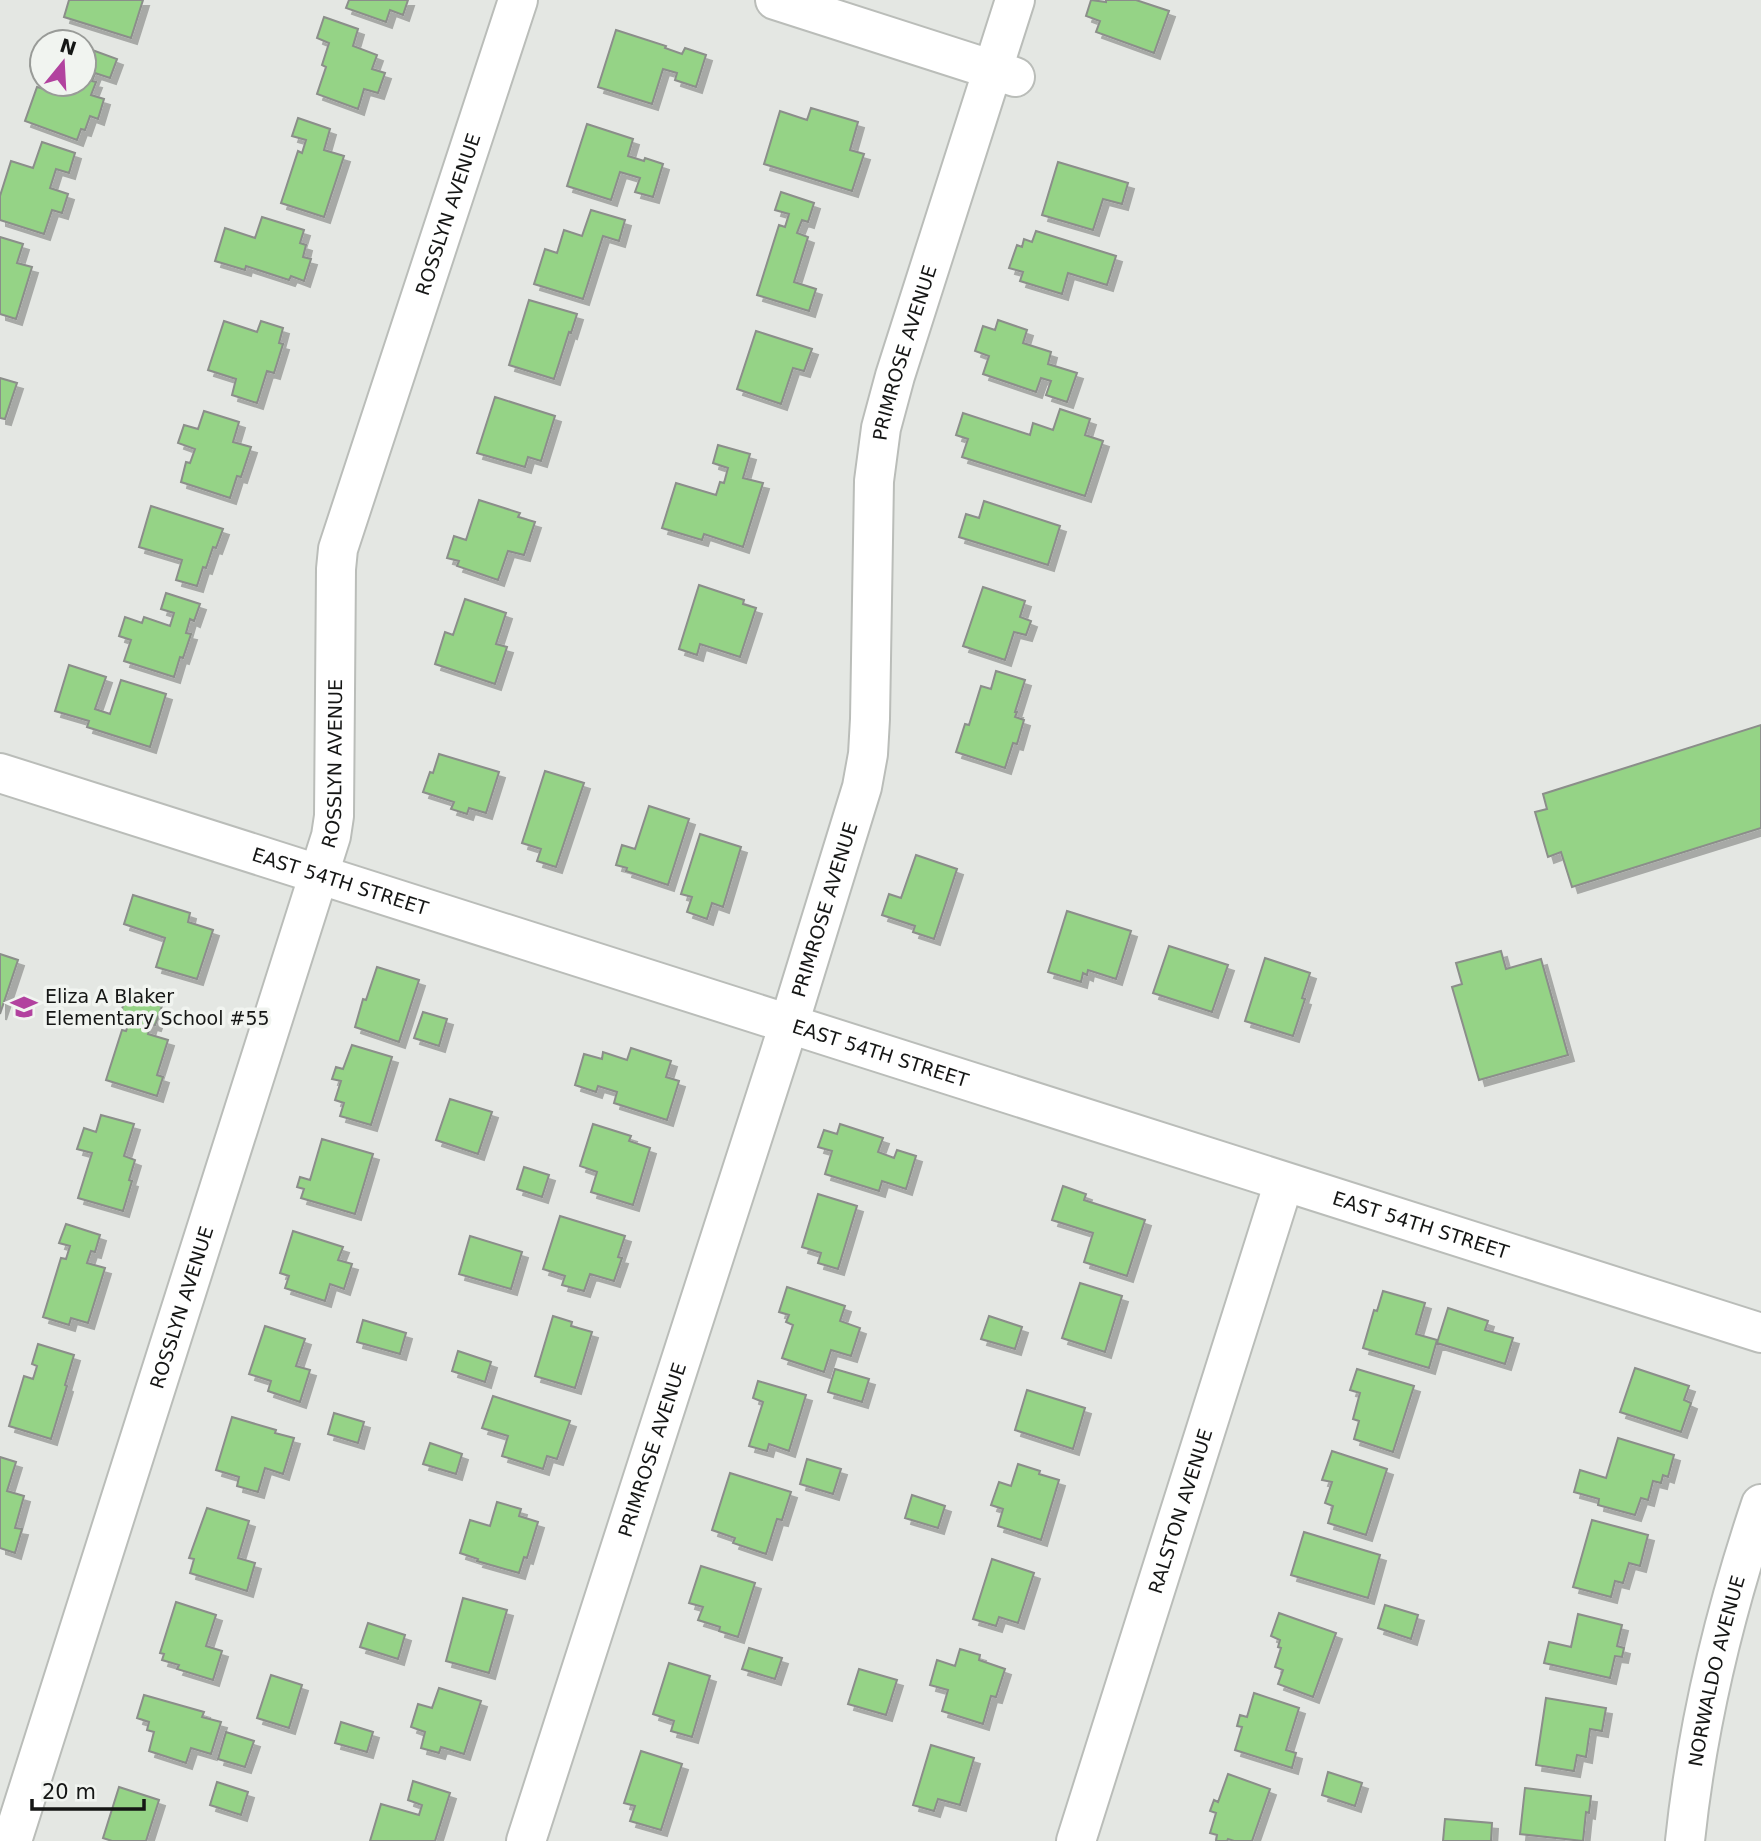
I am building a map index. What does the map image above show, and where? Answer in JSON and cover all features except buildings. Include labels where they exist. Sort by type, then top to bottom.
[{"type":"street","name":"ROSSLYN AVENUE","points":[[12,1841],[333,825],[338,549],[519,0]]},
{"type":"street","points":[[775,0],[1004,74]]},
{"type":"street","name":"PRIMROSE AVENUE","points":[[526,1841],[857,806],[866,771],[870,719],[874,481],[881,428],[895,376],[1004,74],[1016,0]]},
{"type":"street","name":"EAST 54TH STREET","points":[[0,773],[1761,1333]]},
{"type":"street","name":"RALSTON AVENUE","points":[[1076,1841],[1284,1182]]},
{"type":"street","name":"NORWALDO AVENUE","points":[[1685,1841],[1708,1691],[1735,1587],[1761,1504]]},
{"type":"place","name":"Eliza A Blaker Elementary School #55","points":[[24,1007]]}]
